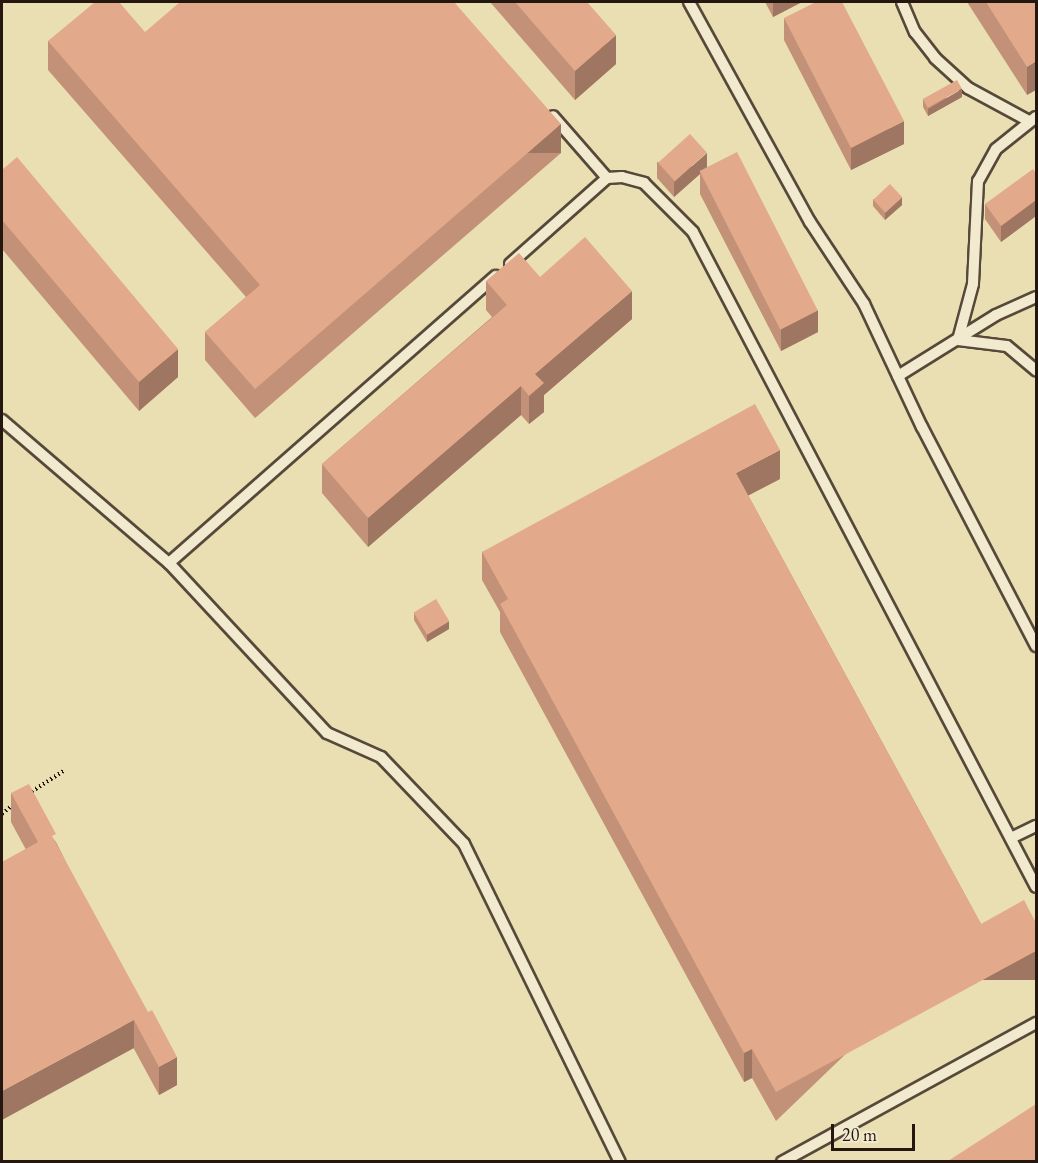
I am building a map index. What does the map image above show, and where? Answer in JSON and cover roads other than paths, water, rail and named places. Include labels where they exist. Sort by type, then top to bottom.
[{"type":"lane","points":[[689,2],[810,222],[864,304],[898,376],[1036,646]]},
{"type":"lane","points":[[902,2],[915,32],[935,58],[968,88],[1033,119],[996,149],[978,181],[974,284],[958,340]]},
{"type":"lane","points":[[546,107],[607,178]]},
{"type":"lane","points":[[169,563],[607,178],[622,177],[644,183],[693,232],[1036,887]]},
{"type":"lane","points":[[898,376],[1036,297]]},
{"type":"lane","points":[[958,340],[1007,346],[1036,370]]},
{"type":"lane","points":[[2,420],[169,563],[327,733],[381,757],[464,844],[620,1161]]},
{"type":"lane","points":[[1011,838],[1036,826]]},
{"type":"lane","points":[[782,1161],[1036,1023]]}]
